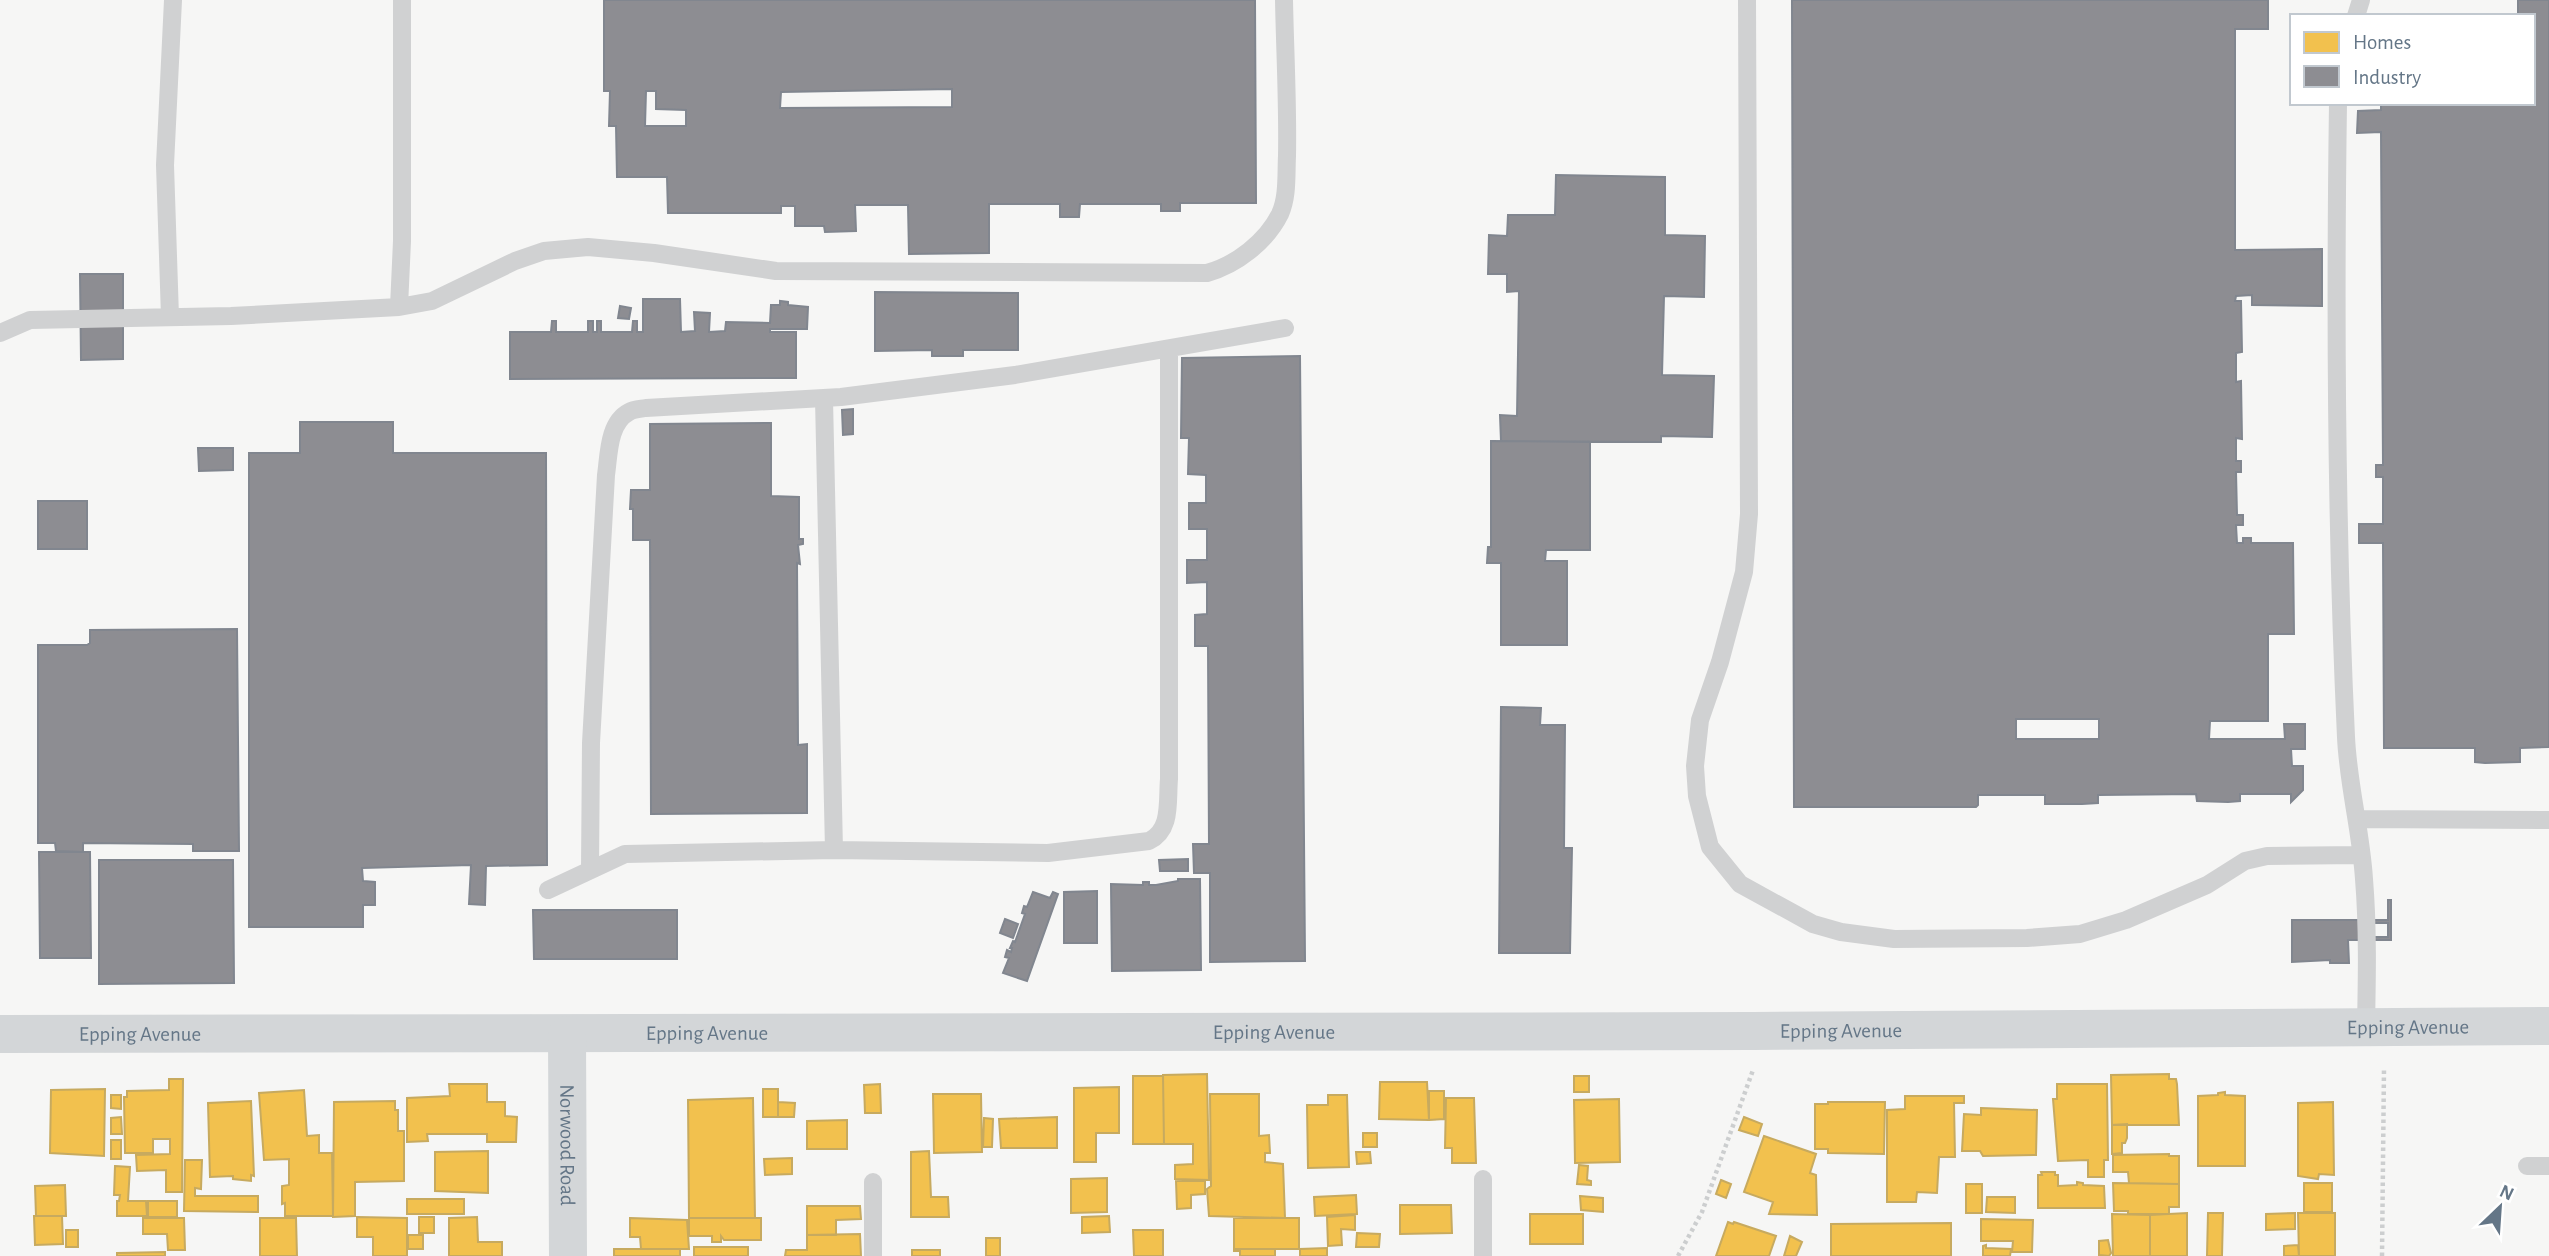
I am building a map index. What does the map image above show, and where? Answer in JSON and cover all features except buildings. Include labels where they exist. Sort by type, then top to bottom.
[{"type":"street","name":"Epping Avenue","points":[[0,1034],[567,1035],[2549,1026]]},
{"type":"street","name":"Norwood Road","points":[[567,1035],[568,1256]]},
{"type":"lane","points":[[170,317],[165,165],[173,0]]},
{"type":"lane","points":[[399,307],[402,241],[402,0]]},
{"type":"lane","points":[[0,333],[30,320],[289,314],[399,307],[432,300],[514,261],[544,251],[588,247],[654,253],[776,271],[1207,273],[1240,259],[1267,234],[1280,214],[1285,200],[1287,136],[1284,0]]},
{"type":"lane","points":[[1747,0],[1749,514],[1744,572],[1720,662],[1700,720],[1695,766],[1697,796],[1710,847],[1740,884],[1813,924],[1841,932],[1895,939],[2027,939],[2080,934],[2126,920],[2207,885],[2245,861],[2267,856],[2361,855]]},
{"type":"lane","points":[[2338,105],[2335,275],[2337,528],[2346,742],[2361,855],[2368,940],[2365,1026]]},
{"type":"lane","points":[[590,870],[591,743],[606,475],[611,439],[619,421],[629,412],[646,408],[824,399],[1015,375],[1285,328]]},
{"type":"lane","points":[[548,890],[625,854],[834,850],[1048,853],[1149,841],[1159,836],[1165,827],[1169,779],[1169,349]]},
{"type":"lane","points":[[824,399],[834,850]]},
{"type":"lane","points":[[2357,819],[2549,820]]},
{"type":"lane","points":[[2527,1166],[2549,1166]]},
{"type":"lane","points":[[1483,1179],[1483,1256]]},
{"type":"lane","points":[[873,1182],[873,1256]]},
{"type":"path","points":[[2382,1256],[2384,1068]]},
{"type":"path","points":[[1678,1256],[1702,1212],[1754,1070]]}]
